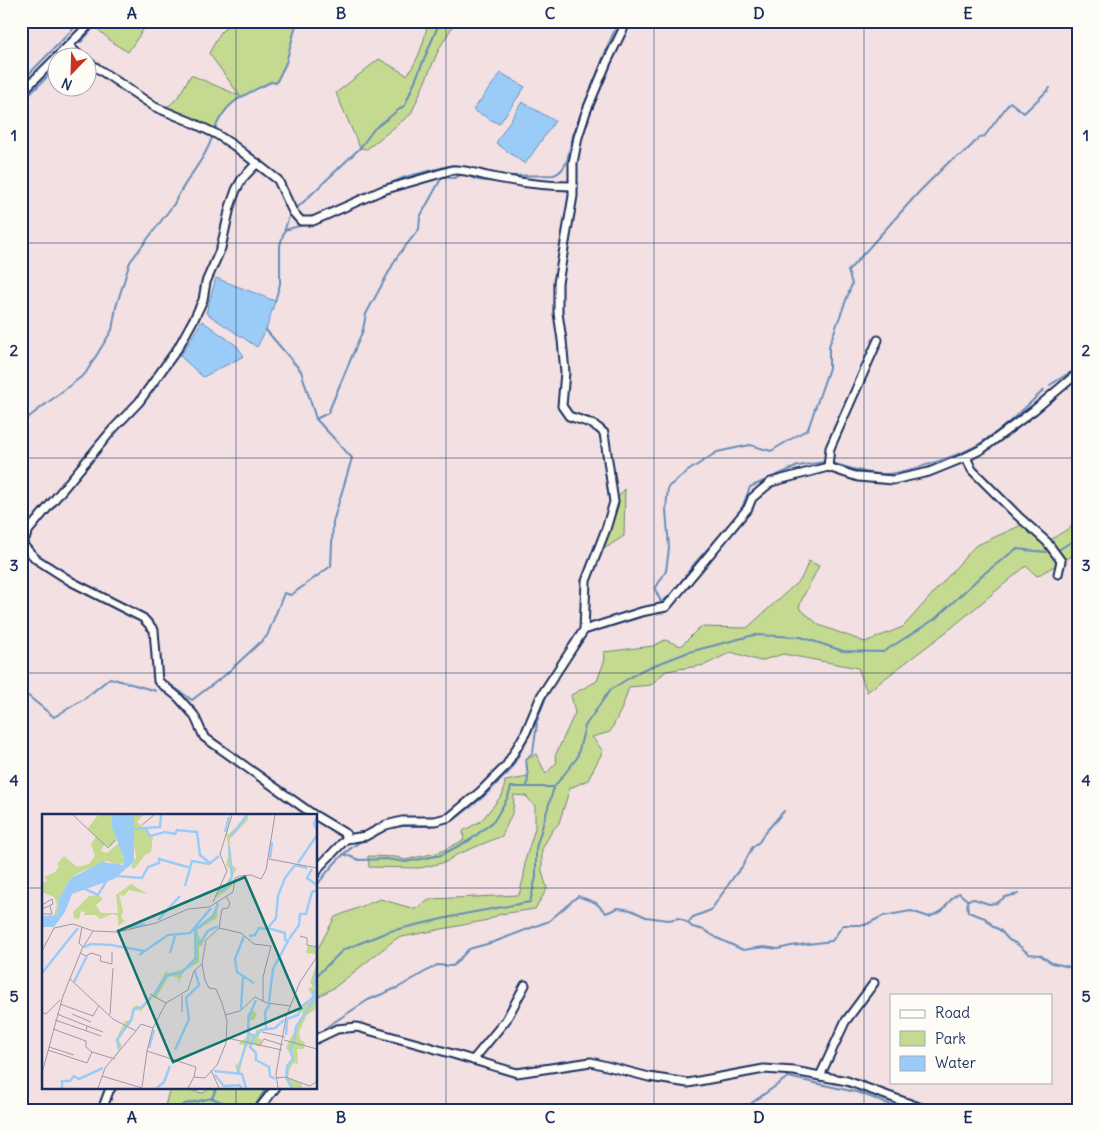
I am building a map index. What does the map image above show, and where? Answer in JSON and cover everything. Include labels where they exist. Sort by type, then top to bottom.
[{"type":"street","points":[[21,93],[93,21]]},
{"type":"street","points":[[318,870],[346,839],[366,836],[386,825],[402,821],[435,821],[450,817],[480,792],[506,766],[526,732],[541,696],[584,630],[586,581],[614,502],[604,433],[590,422],[568,416],[562,406],[564,372],[558,313],[558,282],[573,196],[573,163],[580,129],[607,62],[628,21]]},
{"type":"street","points":[[98,69],[155,107],[216,134],[257,163],[278,180],[293,212],[301,221],[313,221],[383,190],[452,170],[464,170],[508,180],[554,186],[572,186]]},
{"type":"street","points":[[257,163],[242,179],[236,190],[230,207],[221,248],[206,282],[203,300],[178,348],[139,402],[113,429],[29,530],[22,544],[36,559],[72,582],[143,618],[154,630],[158,681],[178,697],[194,715],[204,737],[314,814]]},
{"type":"street","points":[[828,467],[830,448],[878,340]]},
{"type":"street","points":[[584,630],[641,612],[666,607],[748,508],[752,498],[771,482],[828,467],[858,477],[893,480],[929,472],[966,458],[989,445],[1079,372]]},
{"type":"street","points":[[966,458],[972,470],[1047,542],[1061,561],[1058,574]]},
{"type":"street","points":[[318,817],[346,834],[346,839]]},
{"type":"street","points":[[820,1076],[845,1022],[874,983]]},
{"type":"street","points":[[473,1060],[506,1020],[525,985]]},
{"type":"street","points":[[318,1038],[337,1029],[357,1027],[517,1074],[591,1062],[649,1077],[688,1083],[764,1069],[794,1071],[847,1081],[927,1110]]},
{"type":"street","points":[[102,1110],[108,1091],[111,1088]]},
{"type":"street","points":[[258,1110],[275,1088]]},
{"type":"green space","points":[[93,21],[149,21],[128,52],[113,43],[91,23]]},
{"type":"green space","points":[[232,21],[297,21],[286,63],[276,83],[271,82],[237,100],[224,112],[214,131],[155,107],[169,106],[178,97],[191,75],[240,96],[209,53],[221,32]]},
{"type":"green space","points":[[428,21],[455,22],[439,49],[411,114],[367,149],[360,148],[336,93],[379,59],[407,75],[421,49]]},
{"type":"green space","points":[[625,489],[624,536],[595,555],[614,502]]},
{"type":"green space","points":[[1079,522],[1079,552],[1037,576],[1026,566],[950,629],[867,692],[858,668],[783,654],[760,661],[731,652],[705,665],[666,671],[651,685],[629,687],[622,708],[610,732],[592,737],[603,751],[588,780],[570,788],[559,823],[542,849],[542,871],[547,889],[535,909],[500,914],[488,920],[397,938],[335,987],[318,997],[318,948],[335,917],[380,899],[415,909],[431,899],[519,895],[524,876],[525,861],[535,828],[535,806],[526,796],[514,795],[513,811],[502,836],[456,855],[446,862],[420,868],[369,867],[368,856],[396,857],[405,860],[440,852],[464,840],[463,831],[481,821],[503,794],[505,781],[528,777],[526,760],[536,754],[546,774],[557,762],[555,756],[575,713],[571,695],[597,681],[605,659],[604,652],[653,646],[665,640],[681,646],[700,627],[747,628],[801,579],[809,561],[819,566],[799,608],[819,625],[865,642],[903,627],[975,546],[1026,523],[1047,542]]},
{"type":"green space","points":[[170,1088],[203,1093],[210,1088],[265,1088],[252,1110],[208,1110],[204,1105],[195,1110],[157,1110],[165,1106]]},
{"type":"water","points":[[501,73],[525,87],[499,124],[473,110]]},
{"type":"water","points":[[522,102],[555,121],[525,164],[496,143]]},
{"type":"water","points":[[216,278],[275,301],[266,330],[257,347],[206,313]]},
{"type":"water","points":[[202,321],[237,346],[244,356],[203,377],[180,356]]},
{"type":"waterway","points":[[21,82],[81,21]]},
{"type":"waterway","points":[[81,42],[99,21]]},
{"type":"waterway","points":[[214,131],[224,112],[237,100],[271,82],[276,83],[286,63],[297,21]]},
{"type":"waterway","points":[[298,214],[296,209],[360,148],[374,129],[405,105],[440,21]]},
{"type":"waterway","points":[[387,185],[405,177],[453,165],[510,176],[554,175],[559,172],[566,164],[571,141],[578,122],[619,21]]},
{"type":"waterway","points":[[651,27],[657,21]]},
{"type":"waterway","points":[[21,103],[48,76]]},
{"type":"waterway","points":[[824,462],[798,466],[750,487],[740,513],[694,564],[671,595],[661,602],[655,589],[666,571],[669,548],[666,510],[668,487],[717,452],[750,445],[771,451],[808,429],[829,368],[829,346],[852,284],[848,271],[919,192],[950,161],[964,153],[980,137],[984,137],[1010,102],[1024,113],[1050,88]]},
{"type":"waterway","points":[[21,423],[85,374],[112,330],[116,307],[130,262],[174,204],[205,153],[213,134]]},
{"type":"waterway","points":[[316,419],[328,413],[363,330],[366,314],[397,257],[419,229],[420,217],[442,177],[454,178],[463,174],[478,180],[521,185]]},
{"type":"waterway","points":[[366,201],[402,188]]},
{"type":"waterway","points":[[359,197],[378,189]]},
{"type":"waterway","points":[[558,189],[570,191]]},
{"type":"waterway","points":[[306,218],[348,202]]},
{"type":"waterway","points":[[275,301],[280,284],[280,245],[289,216]]},
{"type":"waterway","points":[[285,230],[306,224]]},
{"type":"waterway","points":[[171,685],[192,700],[225,675],[267,636],[284,593],[291,595],[331,566],[333,522],[352,458],[316,419],[301,371],[266,330]]},
{"type":"waterway","points":[[1050,385],[1069,373]]},
{"type":"waterway","points":[[1040,410],[1079,377]]},
{"type":"waterway","points":[[832,463],[867,472],[888,474],[935,462],[960,453],[988,438],[1013,419],[1044,390]]},
{"type":"waterway","points":[[1018,427],[1030,417]]},
{"type":"waterway","points":[[1060,549],[1079,537]]},
{"type":"waterway","points":[[318,974],[343,950],[390,931],[464,914],[530,902],[536,877],[536,848],[554,787],[577,758],[585,726],[610,690],[642,670],[689,652],[754,635],[801,637],[843,651],[883,652],[935,619],[981,576],[1016,549],[1046,552]]},
{"type":"waterway","points":[[581,641],[587,633],[658,612]]},
{"type":"waterway","points":[[21,690],[54,717],[84,699],[110,678],[156,691]]},
{"type":"waterway","points":[[385,829],[403,826],[430,826],[454,820],[483,797],[510,771],[537,721],[546,697],[555,681]]},
{"type":"waterway","points":[[527,787],[526,760],[533,752],[537,724]]},
{"type":"waterway","points":[[344,854],[359,860],[386,859],[406,862],[441,855],[470,840],[494,821],[508,797],[511,787],[553,787]]},
{"type":"waterway","points":[[688,923],[693,917],[711,910],[742,867],[752,848],[784,811]]},
{"type":"waterway","points":[[318,884],[344,854],[365,839]]},
{"type":"waterway","points":[[318,1034],[322,1033],[328,1026],[368,1000],[399,987],[437,965],[453,966],[469,949],[494,942],[549,921],[578,896],[596,903],[606,913],[618,908],[631,910],[646,917],[668,920],[679,918],[692,927],[704,930],[743,950],[764,947],[778,949],[832,941],[843,925],[865,925],[883,916],[911,911],[929,917],[942,911],[953,897],[959,893],[967,900],[974,899],[989,904],[997,903],[1005,897],[1018,894]]},
{"type":"waterway","points":[[967,900],[968,912],[985,918],[1009,940],[1029,954],[1040,955],[1052,963],[1079,969]]},
{"type":"waterway","points":[[742,1110],[788,1077],[860,1093],[904,1110]]},
{"type":"waterway","points":[[212,1098],[217,1088]]},
{"type":"waterway","points":[[254,1110],[266,1088]]},
{"type":"waterway","points":[[176,1110],[185,1104],[212,1098],[240,1110]]}]
